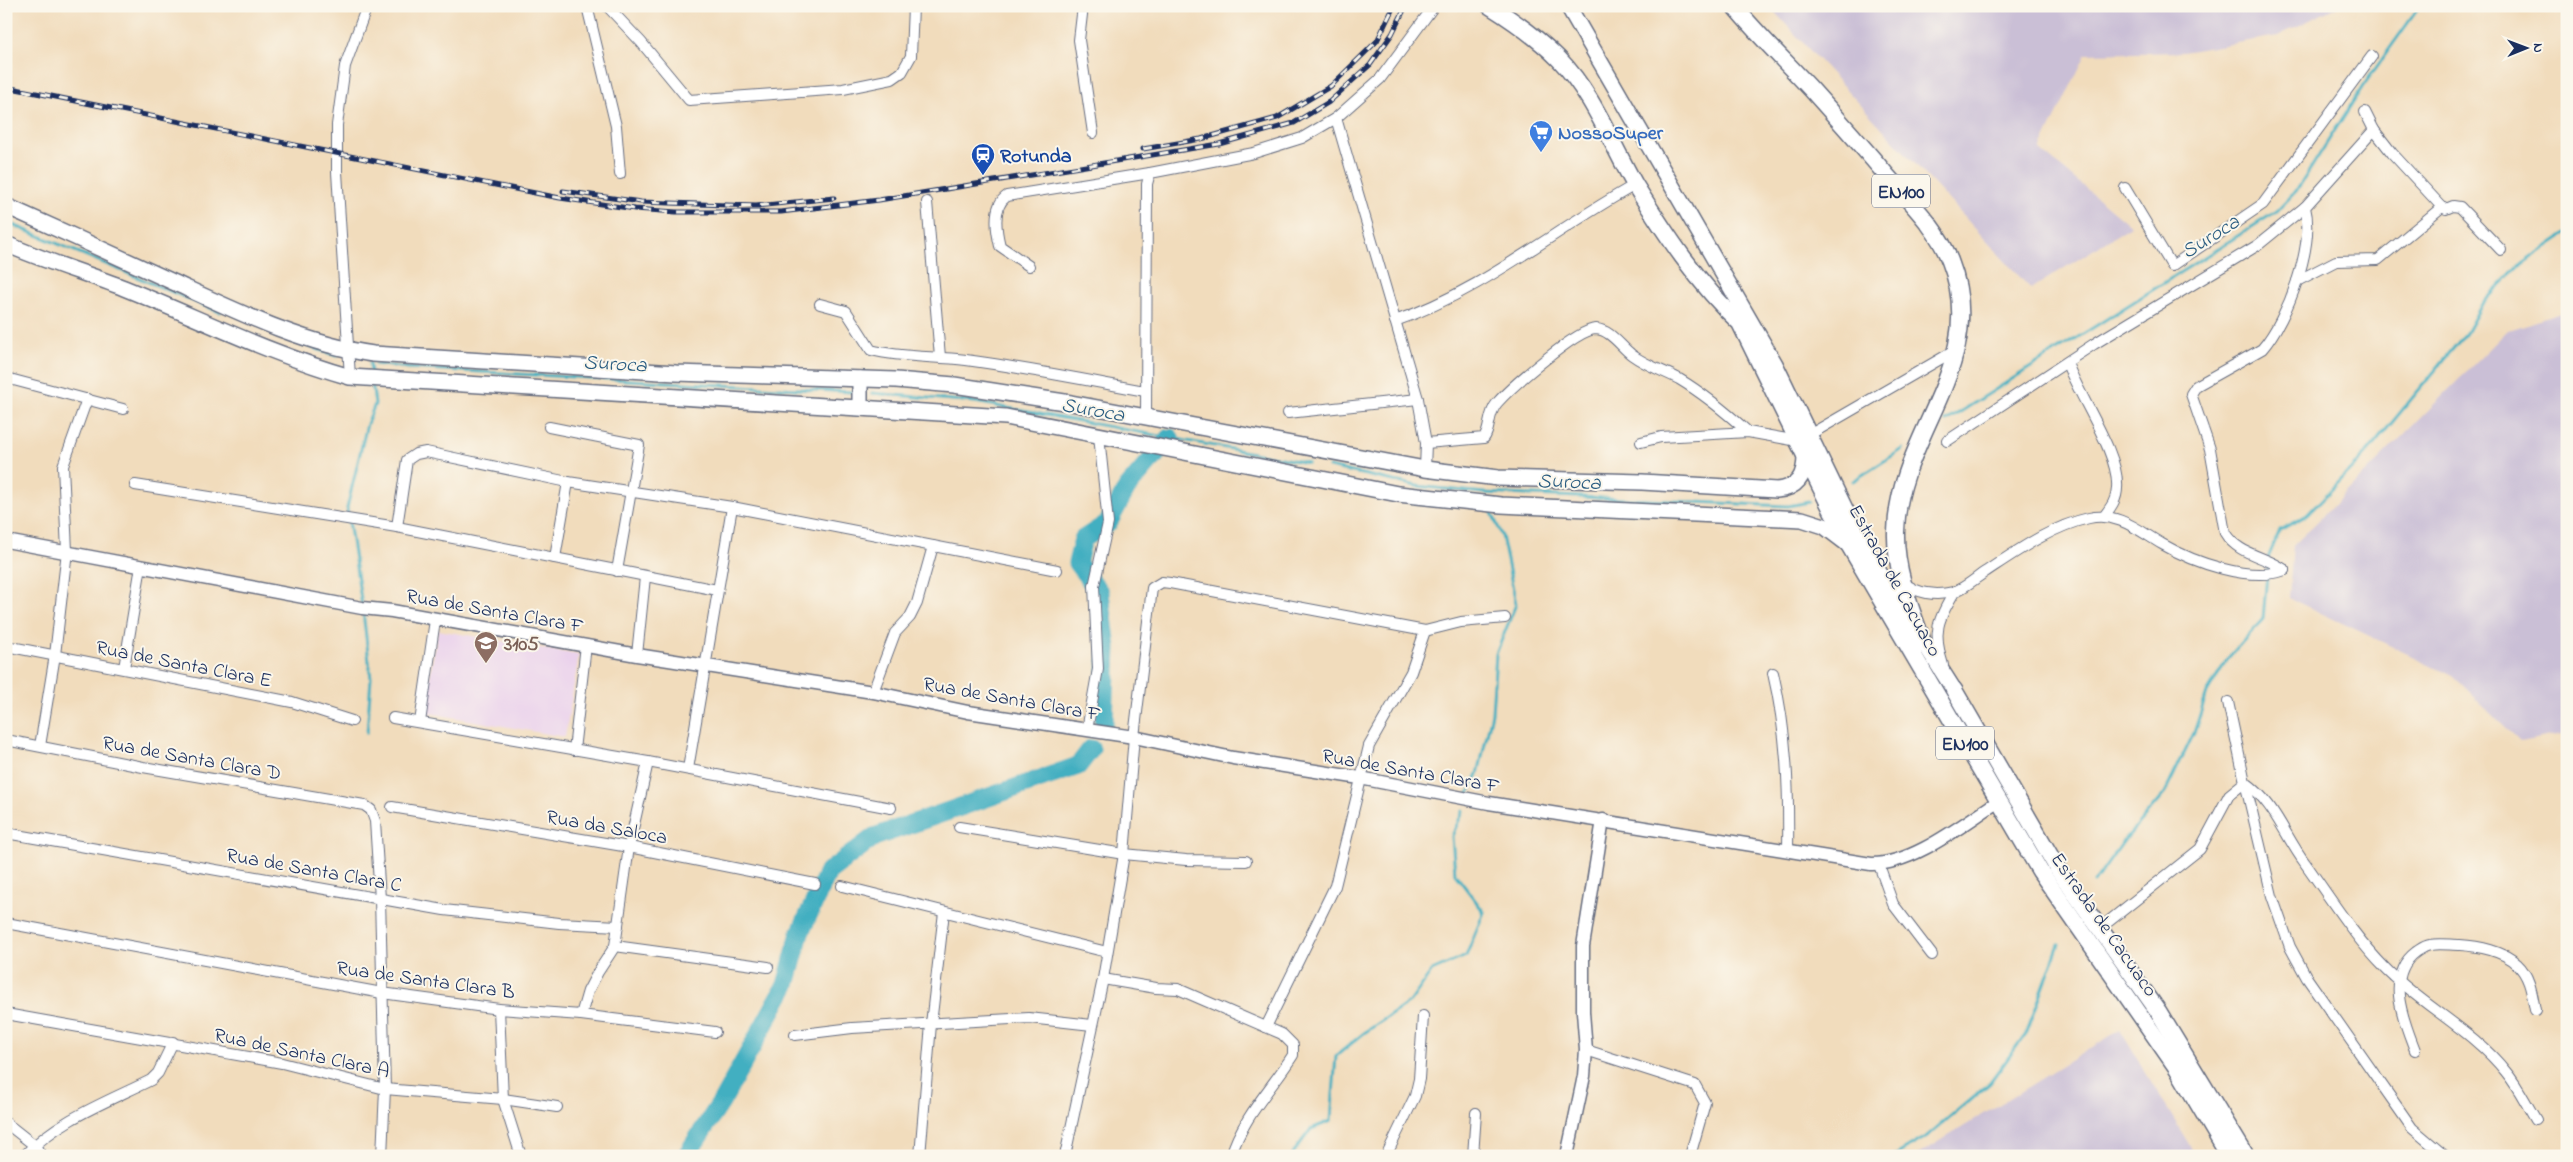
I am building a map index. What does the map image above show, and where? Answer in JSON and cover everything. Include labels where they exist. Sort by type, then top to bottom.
[{"type":"main road","name":"EN100","points":[[1490,6],[1531,34],[1558,59],[1576,80],[1636,184],[1716,301],[1740,323]]},
{"type":"main road","name":"Estrada de Cacuaco","points":[[1557,6],[1740,323],[1804,438],[1805,456],[1826,485]]},
{"type":"main road","name":"Estrada de Cacuaco","points":[[1568,6],[1775,364],[1804,438],[1835,503],[1954,690],[2058,871],[2158,1011],[2246,1156]]},
{"type":"main road","name":"EN100","points":[[1734,6],[1846,128],[1922,216],[1942,244],[1956,279],[1961,307],[1962,326],[1957,350]]},
{"type":"main road","points":[[6,206],[254,318],[304,337],[349,351],[676,373],[860,378],[954,385],[1012,393],[1425,469],[1498,478],[1642,482],[1777,490],[1793,486],[1801,479],[1805,468],[1805,456]]},
{"type":"main road","points":[[6,244],[52,264],[122,288],[299,361],[350,377],[1006,418],[1398,494],[1476,503],[1802,519],[1824,526],[1848,545]]},
{"type":"main road","name":"Estrada de Cacuaco","points":[[1924,645],[1903,582],[1897,557],[1896,531],[1906,480],[1957,350]]},
{"type":"main road","points":[[860,378],[860,408]]},
{"type":"main road","points":[[1315,477],[1320,450]]},
{"type":"main road","name":"Estrada de Cacuaco","points":[[1835,503],[1848,545],[2040,871],[2177,1068],[2229,1156]]},
{"type":"street","points":[[350,377],[337,172],[337,125],[345,66],[367,6]]},
{"type":"street","points":[[587,6],[616,126],[620,174]]},
{"type":"street","points":[[608,6],[689,100],[843,89],[892,79],[902,72],[911,56],[913,6]]},
{"type":"street","points":[[1083,6],[1079,24],[1079,40],[1093,133]]},
{"type":"street","points":[[1029,266],[1000,246],[997,210],[1001,200],[1007,196],[1150,173],[1254,152],[1302,138],[1336,118],[1380,79],[1434,6]]},
{"type":"street","points":[[2125,188],[2172,266],[2263,204],[2372,56]]},
{"type":"street","points":[[2365,112],[2374,130],[2392,153],[2442,207],[2446,209],[2453,206],[2460,207],[2501,250]]},
{"type":"street","points":[[1336,118],[1418,399],[1426,443],[1425,469]]},
{"type":"street","points":[[1947,442],[2145,311],[2258,245],[2305,207],[2374,130]]},
{"type":"street","points":[[1146,418],[1147,184],[1150,173]]},
{"type":"street","points":[[1395,321],[1423,311],[1484,280],[1598,205],[1636,184]]},
{"type":"street","points":[[927,202],[940,357]]},
{"type":"street","points":[[1903,582],[1910,588],[1928,593],[1955,591],[2060,527],[2105,515],[2131,524],[2163,544],[2225,568],[2260,575],[2285,570],[2242,550],[2228,539],[2225,533],[2210,449],[2191,394],[2196,386],[2262,349],[2278,327],[2297,281],[2308,231],[2305,207]]},
{"type":"street","points":[[2297,281],[2336,261],[2378,260],[2442,207]]},
{"type":"street","points":[[820,304],[846,311],[871,350],[903,357],[940,357],[1018,367],[1145,391]]},
{"type":"street","points":[[1426,443],[1484,438],[1489,418],[1506,393],[1540,364],[1576,338],[1587,331],[1596,329],[1607,332],[1630,354],[1648,366],[1688,385],[1748,432]]},
{"type":"street","points":[[1641,442],[1661,437],[1748,432],[1804,438],[1957,350]]},
{"type":"street","points":[[2067,363],[2108,449],[2116,472],[2118,487],[2114,503],[2105,515]]},
{"type":"street","points":[[6,378],[123,409]]},
{"type":"street","points":[[40,746],[55,655],[67,551],[63,466],[87,399]]},
{"type":"street","points":[[1288,413],[1418,399]]},
{"type":"street","points":[[549,426],[639,445],[617,571]]},
{"type":"street","points":[[1087,730],[1098,668],[1094,586],[1108,523],[1099,436]]},
{"type":"street","points":[[396,527],[407,460],[416,454],[426,452],[568,482],[732,507],[1057,570]]},
{"type":"street","points":[[554,558],[568,482]]},
{"type":"street","points":[[135,486],[396,527],[717,590]]},
{"type":"street","points":[[688,770],[732,507]]},
{"type":"street","name":"Rua de Santa Clara F","points":[[6,542],[67,551],[435,620],[873,692],[968,712],[1134,737],[1234,758],[1360,778],[1489,803],[1879,864],[1907,856],[1940,839],[1999,801]]},
{"type":"street","points":[[873,692],[895,633],[910,617],[916,603],[934,546]]},
{"type":"street","points":[[124,668],[141,566]]},
{"type":"street","points":[[637,654],[645,577]]},
{"type":"street","points":[[1065,1156],[1103,979],[1124,854],[1134,737],[1152,588],[1162,582],[1425,631],[1461,622],[1505,618]]},
{"type":"street","points":[[1954,690],[1939,650],[1937,625],[1941,614],[1955,591]]},
{"type":"street","points":[[420,722],[435,620]]},
{"type":"street","points":[[1266,1027],[1336,886],[1368,746],[1410,672],[1425,631]]},
{"type":"street","points":[[574,750],[586,645]]},
{"type":"street","name":"Rua de Santa Clara E","points":[[6,646],[292,702],[352,721]]},
{"type":"street","points":[[1772,673],[1786,743],[1789,794],[1788,851]]},
{"type":"street","points":[[2228,702],[2272,896],[2280,923],[2298,962],[2412,1128],[2445,1156]]},
{"type":"street","points":[[393,718],[648,762],[891,808]]},
{"type":"street","name":"Rua de Santa Clara D","points":[[6,740],[143,767],[364,805],[371,810],[375,821],[380,899]]},
{"type":"street","points":[[582,1015],[588,991],[615,946],[629,847],[648,762]]},
{"type":"street","points":[[2099,929],[2200,849],[2229,795],[2245,782]]},
{"type":"street","points":[[2245,782],[2259,792],[2269,803],[2294,848],[2374,955],[2400,981],[2468,1035],[2506,1071],[2536,1120]]},
{"type":"street","name":"Rua da Saloca","points":[[392,808],[629,847],[815,884]]},
{"type":"street","points":[[1567,1156],[1584,1076],[1586,1050],[1583,1012],[1583,946],[1603,820]]},
{"type":"street","points":[[959,827],[1124,854],[1186,860],[1246,861]]},
{"type":"street","name":"Rua de Santa Clara C","points":[[6,832],[444,910],[518,920],[618,926]]},
{"type":"street","points":[[1879,864],[1893,904],[1932,955]]},
{"type":"street","points":[[842,886],[1107,952]]},
{"type":"street","points":[[380,899],[385,1089],[382,1155]]},
{"type":"street","points":[[920,1156],[931,1024],[944,912]]},
{"type":"street","name":"Rua de Santa Clara B","points":[[6,923],[382,993],[499,1009],[582,1015],[716,1032]]},
{"type":"street","points":[[2415,1050],[2399,1002],[2400,981],[2402,969],[2410,956],[2428,945],[2481,948],[2518,964],[2528,980],[2535,1010]]},
{"type":"street","points":[[615,946],[768,967]]},
{"type":"street","points":[[1103,979],[1156,988],[1178,989],[1287,1037],[1293,1045],[1294,1055],[1246,1121],[1235,1141],[1231,1156]]},
{"type":"street","points":[[499,1009],[503,1099],[521,1156]]},
{"type":"street","name":"Rua de Santa Clara A","points":[[6,1014],[173,1042],[282,1063],[385,1089],[503,1099],[557,1107]]},
{"type":"street","points":[[1386,1156],[1415,1096],[1419,1079],[1423,1016]]},
{"type":"street","points":[[795,1035],[852,1028],[1029,1018],[1092,1025]]},
{"type":"street","points":[[24,1156],[34,1145],[74,1119],[151,1080],[158,1073],[173,1042]]},
{"type":"street","points":[[1586,1050],[1695,1085],[1704,1103],[1690,1156]]},
{"type":"street","points":[[1473,1156],[1476,1114]]},
{"type":"street","points":[[6,1123],[34,1145],[42,1156]]},
{"type":"shaded area","points":[[1769,6],[2338,6],[2278,36],[2183,52],[2086,54],[2040,150],[2131,226],[2031,289]]},
{"type":"shaded area","points":[[2567,311],[2567,733],[2520,742],[2450,674],[2289,598],[2293,546],[2508,330]]},
{"type":"shaded area","points":[[438,630],[579,655],[565,737],[424,712]]},
{"type":"shaded area","points":[[2120,1030],[2196,1156],[1916,1156]]},
{"type":"waterway","name":"Suroca","points":[[1946,421],[2277,211],[2297,190],[2363,86],[2420,6]]},
{"type":"waterway","points":[[6,222],[220,312]]},
{"type":"waterway","points":[[2268,558],[2280,530],[2307,515],[2366,454],[2466,333],[2482,304],[2519,266],[2567,233]]},
{"type":"waterway","points":[[274,334],[337,356]]},
{"type":"waterway","points":[[370,363],[371,374]]},
{"type":"waterway","name":"Suroca","points":[[375,364],[408,368],[853,392]]},
{"type":"waterway","points":[[362,606],[347,508],[367,424],[375,404],[372,382]]},
{"type":"waterway","name":"Suroca","points":[[872,393],[975,402],[1308,463]]},
{"type":"waterway","points":[[1104,722],[1107,648],[1100,593],[1077,563],[1083,539],[1108,523],[1127,488],[1170,438]]},
{"type":"waterway","name":"Suroca","points":[[1853,481],[1903,449]]},
{"type":"waterway","name":"Suroca","points":[[1329,467],[1417,486],[1484,493],[1788,506],[1809,502]]},
{"type":"waterway","points":[[1469,793],[1478,774],[1492,713],[1496,654],[1516,604],[1502,536],[1490,508]]},
{"type":"waterway","points":[[2094,883],[2123,842],[2165,793],[2194,733],[2207,693],[2228,658],[2263,619],[2268,564]]},
{"type":"waterway","points":[[363,612],[371,678],[367,733]]},
{"type":"waterway","points":[[686,1156],[722,1101],[786,985],[800,933],[828,872],[874,837],[1078,766],[1091,749]]},
{"type":"waterway","points":[[1291,1156],[1311,1129],[1331,1121],[1336,1056],[1364,1033],[1410,1002],[1432,971],[1466,956],[1484,912],[1455,874],[1452,836],[1463,811]]},
{"type":"waterway","points":[[1894,1156],[1926,1137],[1990,1083],[2027,1032],[2059,944]]},
{"type":"railway","points":[[1143,149],[1201,139],[1277,118],[1331,86],[1377,41],[1394,6]]},
{"type":"railway","points":[[6,87],[560,198],[635,209],[676,212],[781,212],[879,200],[1219,144],[1294,123],[1329,102],[1370,65],[1392,34],[1406,6]]},
{"type":"railway","points":[[563,191],[641,202],[756,206],[834,198]]},
{"type":"place","name":"NossoSuper","points":[[1541,153]]},
{"type":"place","name":"Rotunda","points":[[983,176]]},
{"type":"place","name":"3105","points":[[486,664]]}]
